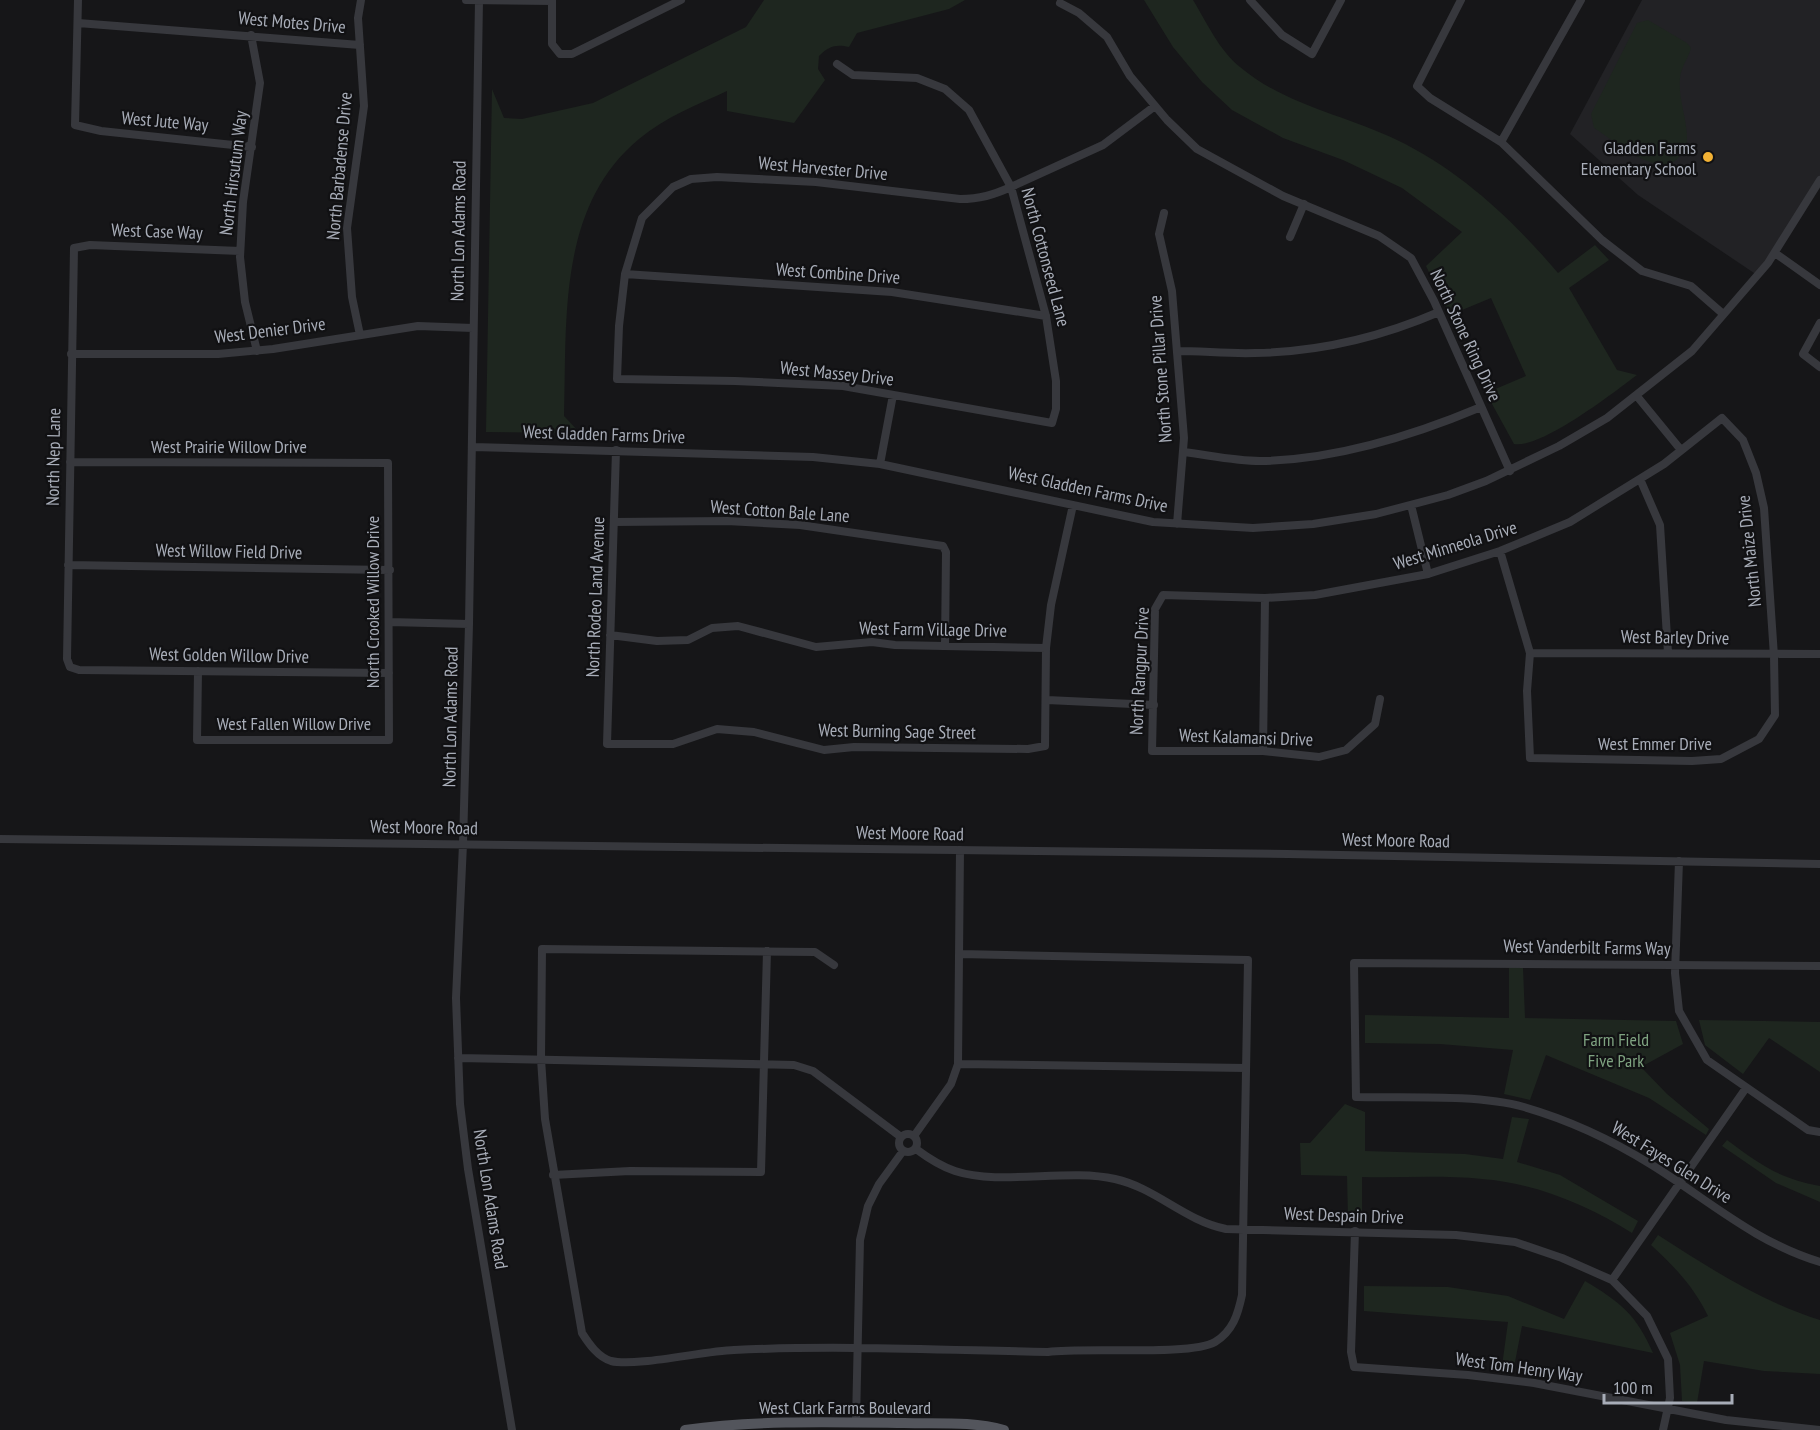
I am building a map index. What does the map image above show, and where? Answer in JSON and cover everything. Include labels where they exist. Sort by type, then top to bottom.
[{"type":"main road","name":"West Clark Farms Boulevard","points":[[685,1430],[732,1423],[856,1422],[985,1424],[1004,1430]]},
{"type":"street","points":[[78,0],[78,23]]},
{"type":"street","name":"North Barbadense Drive","points":[[360,335],[352,297],[346,228],[364,106],[358,18],[361,0]]},
{"type":"street","points":[[466,0],[552,1],[552,44],[560,54],[572,54],[681,0]]},
{"type":"street","name":"North Lon Adams Road","points":[[479,0],[473,447],[464,844],[456,998],[460,1104],[468,1169],[512,1430]]},
{"type":"street","points":[[1250,0],[1282,35],[1312,54],[1341,0]]},
{"type":"street","points":[[1461,0],[1417,86],[1430,98],[1501,142],[1602,240],[1642,271],[1691,286],[1722,314]]},
{"type":"street","points":[[1501,142],[1581,0]]},
{"type":"street","name":"North Stone Ring Drive","points":[[1060,3],[1079,13],[1107,37],[1130,76],[1155,106],[1197,149],[1283,196],[1379,236],[1411,258],[1439,312],[1510,471]]},
{"type":"street","name":"West Motes Drive","points":[[78,23],[360,45]]},
{"type":"street","name":"West Jute Way","points":[[78,23],[75,125],[101,131],[252,147]]},
{"type":"street","name":"North Hirsutum Way","points":[[251,35],[260,83],[243,201],[240,251],[245,302],[257,351]]},
{"type":"street","name":"North Cottonseed Lane","points":[[837,64],[853,75],[917,78],[945,89],[969,110],[1011,187],[1047,316],[1056,381],[1056,409],[1052,423]]},
{"type":"street","name":"West Harvester Drive","points":[[618,379],[619,326],[625,274],[642,218],[673,187],[691,179],[717,177],[816,182],[960,199],[982,199],[1103,144],[1155,106]]},
{"type":"street","name":"West Gladden Farms Drive","points":[[473,447],[813,457],[880,464],[1153,522],[1177,524],[1253,528],[1313,524],[1376,514],[1448,495],[1510,471],[1607,418],[1692,351],[1775,253],[1820,180]]},
{"type":"street","points":[[1290,237],[1304,204]]},
{"type":"street","name":"North Stone Pillar Drive","points":[[1164,213],[1159,234],[1172,291],[1183,452],[1177,524]]},
{"type":"street","name":"West Case Way","points":[[74,248],[90,245],[240,251]]},
{"type":"street","name":"North Nep Lane","points":[[70,667],[67,659],[74,248]]},
{"type":"street","points":[[1775,253],[1820,285]]},
{"type":"street","name":"West Combine Drive","points":[[625,274],[892,292],[1047,316]]},
{"type":"street","points":[[1177,351],[1256,353],[1338,345],[1412,324],[1439,312]]},
{"type":"street","points":[[1820,323],[1803,354],[1820,367]]},
{"type":"street","name":"West Denier Drive","points":[[71,354],[218,354],[257,351],[418,326],[473,328]]},
{"type":"street","name":"West Massey Drive","points":[[618,379],[843,386],[1052,423]]},
{"type":"street","points":[[880,464],[893,395]]},
{"type":"street","points":[[1636,395],[1682,450]]},
{"type":"street","points":[[1183,452],[1260,461],[1341,452],[1432,427],[1481,407]]},
{"type":"street","name":"West Minneola Drive","points":[[1163,595],[1265,598],[1358,588],[1428,574],[1500,551],[1570,522],[1682,450],[1722,418]]},
{"type":"street","name":"North Maize Drive","points":[[1722,418],[1743,440],[1756,473],[1764,508],[1774,656]]},
{"type":"street","name":"North Rodeo Land Avenue","points":[[607,744],[616,450]]},
{"type":"street","name":"West Prairie Willow Drive","points":[[70,462],[388,463]]},
{"type":"street","name":"North Crooked Willow Drive","points":[[388,463],[389,740]]},
{"type":"street","points":[[1640,478],[1660,525],[1668,653]]},
{"type":"street","points":[[1073,505],[1051,605],[1046,648],[1047,700],[1154,705]]},
{"type":"street","points":[[1411,505],[1428,574]]},
{"type":"street","name":"West Cotton Bale Lane","points":[[614,522],[727,521],[800,525],[943,546],[946,552],[945,646]]},
{"type":"street","points":[[1500,551],[1530,653]]},
{"type":"street","name":"West Willow Field Drive","points":[[68,565],[390,570]]},
{"type":"street","name":"North Rangpur Drive","points":[[1152,751],[1155,609],[1163,595]]},
{"type":"street","points":[[1263,751],[1265,598]]},
{"type":"street","points":[[389,622],[469,624]]},
{"type":"street","name":"West Farm Village Drive","points":[[610,635],[657,641],[688,640],[712,627],[738,626],[816,647],[872,642],[1046,648]]},
{"type":"street","name":"West Barley Drive","points":[[1530,653],[1774,656],[1820,654]]},
{"type":"street","name":"West Emmer Drive","points":[[1530,653],[1527,692],[1530,758],[1692,761],[1721,759],[1759,739],[1775,715],[1774,656]]},
{"type":"street","name":"West Golden Willow Drive","points":[[70,667],[79,670],[389,673]]},
{"type":"street","name":"West Fallen Willow Drive","points":[[198,671],[197,740],[389,740]]},
{"type":"street","name":"West Kalamansi Drive","points":[[1152,751],[1263,751],[1319,757],[1346,750],[1375,724],[1380,699]]},
{"type":"street","name":"West Burning Sage Street","points":[[607,744],[673,744],[717,729],[754,732],[824,750],[854,747],[1028,749],[1045,746],[1047,700]]},
{"type":"street","name":"West Moore Road","points":[[0,839],[960,850],[1820,864]]},
{"type":"street","points":[[915,1136],[951,1084],[958,1064],[960,850]]},
{"type":"street","points":[[1679,861],[1676,965],[1678,1011],[1707,1060],[1808,1130],[1820,1132]]},
{"type":"street","points":[[834,965],[815,952],[542,949],[541,1059],[553,1175],[582,1333],[593,1349],[611,1361],[636,1362],[707,1351],[856,1348],[1048,1352],[1074,1348],[1195,1349],[1214,1342],[1228,1331],[1238,1316],[1242,1295],[1248,960],[960,954]]},
{"type":"street","points":[[553,1175],[630,1171],[761,1172],[767,951]]},
{"type":"street","name":"West Vanderbilt Farms Way","points":[[1356,1097],[1354,963],[1820,966]]},
{"type":"street","points":[[458,1058],[794,1065],[813,1071],[901,1137]]},
{"type":"street","points":[[958,1064],[1246,1068]]},
{"type":"street","points":[[1612,1280],[1746,1088]]},
{"type":"street","name":"West Fayes Glen Drive","points":[[1356,1097],[1464,1100],[1522,1106],[1589,1130],[1680,1184],[1753,1233],[1797,1255],[1820,1262]]},
{"type":"street","points":[[906,1134],[915,1136],[918,1142],[916,1149],[909,1152],[903,1151],[899,1146],[901,1137],[906,1134]]},
{"type":"street","name":"West Despain Drive","points":[[916,1149],[938,1164],[957,1172],[981,1175],[1113,1178],[1137,1185],[1209,1226],[1456,1235],[1515,1242],[1562,1258],[1612,1280],[1647,1316],[1668,1359],[1670,1398],[1663,1430]]},
{"type":"street","points":[[856,1422],[860,1240],[868,1206],[879,1184],[903,1151]]},
{"type":"street","name":"West Tom Henry Way","points":[[1355,1231],[1351,1352],[1354,1368],[1468,1375],[1534,1383],[1726,1420],[1820,1430]]},
{"type":"shaded area","name":"Gladden Farms Elementary School","points":[[1642,0],[1820,0],[1820,180],[1757,275],[1638,195],[1570,134]]},
{"type":"green space","points":[[764,0],[965,0],[949,9],[857,33],[849,47],[836,46],[826,50],[819,56],[818,69],[825,80],[794,123],[727,111],[727,91],[670,118],[639,139],[612,167],[593,198],[580,231],[572,267],[565,342],[564,416],[580,433],[486,432],[492,89],[504,118],[522,119],[593,103],[746,27]]},
{"type":"green space","points":[[1144,0],[1193,0],[1208,27],[1240,67],[1276,91],[1377,131],[1443,166],[1485,198],[1523,234],[1558,273],[1595,245],[1609,260],[1569,288],[1617,370],[1637,375],[1595,406],[1558,429],[1541,438],[1514,444],[1486,393],[1526,376],[1491,298],[1450,315],[1426,266],[1462,232],[1402,188],[1343,160],[1283,138],[1232,110],[1202,82],[1173,47]]},
{"type":"green space","points":[[1648,20],[1687,43],[1691,48],[1680,78],[1687,141],[1682,154],[1670,163],[1659,164],[1648,161],[1623,148],[1594,128],[1591,114],[1637,23]]},
{"type":"green space","name":"Farm Field Five Park","points":[[1509,967],[1523,968],[1525,1018],[1676,1021],[1683,1044],[1641,1067],[1667,1094],[1709,1129],[1706,1135],[1649,1098],[1546,1055],[1530,1100],[1504,1094],[1513,1050],[1440,1044],[1365,1043],[1365,1015],[1509,1018]]},
{"type":"green space","name":"Farm Field Five Park","points":[[1699,1020],[1820,1022],[1820,1072],[1769,1038],[1743,1074],[1705,1045]]},
{"type":"green space","points":[[1345,1104],[1365,1112],[1365,1151],[1465,1154],[1503,1159],[1512,1117],[1529,1119],[1517,1162],[1560,1175],[1638,1221],[1632,1233],[1597,1213],[1541,1190],[1502,1181],[1437,1177],[1362,1177],[1362,1218],[1348,1218],[1347,1176],[1301,1175],[1300,1143],[1310,1143]]},
{"type":"green space","points":[[1727,1140],[1781,1175],[1820,1186],[1820,1202],[1776,1183],[1722,1146]]},
{"type":"green space","points":[[1658,1235],[1756,1294],[1820,1320],[1820,1374],[1764,1371],[1704,1361],[1697,1403],[1682,1401],[1680,1365],[1670,1333],[1708,1316],[1697,1296],[1683,1278],[1651,1245]]},
{"type":"green space","points":[[1585,1281],[1626,1310],[1640,1328],[1653,1353],[1522,1326],[1514,1367],[1502,1366],[1508,1322],[1364,1311],[1364,1286],[1448,1287],[1508,1296],[1564,1319]]},
{"type":"place","name":"Gladden Farms Elementary School","points":[[1708,157]]}]
